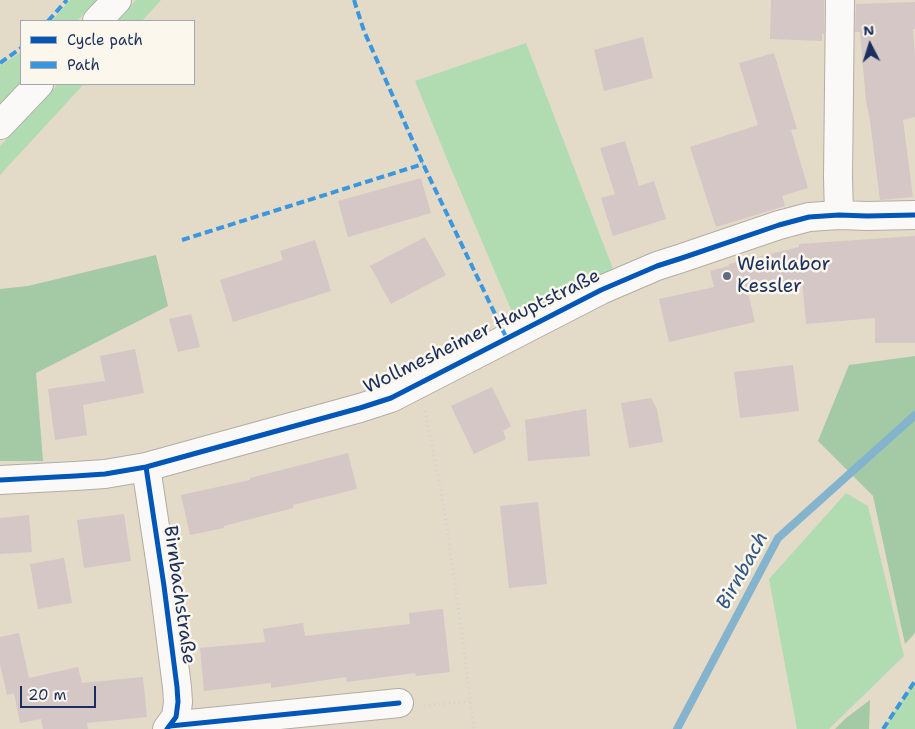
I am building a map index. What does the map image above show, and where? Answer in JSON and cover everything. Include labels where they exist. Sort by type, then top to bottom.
[{"type":"street","points":[[99,20],[117,0]]},
{"type":"street","points":[[840,0],[838,178],[840,215]]},
{"type":"street","points":[[0,125],[38,85]]},
{"type":"street","name":"Wollmesheimer Hauptstraße","points":[[0,480],[105,474],[146,467],[360,408],[391,398],[572,304],[649,270],[779,225],[809,217],[915,215]]},
{"type":"street","name":"Birnbachstraße","points":[[146,467],[177,688],[176,717],[169,727]]},
{"type":"street","name":"Birnbachstraße","points":[[169,727],[399,703]]},
{"type":"path","points":[[420,383],[444,506],[474,729]]},
{"type":"path","points":[[399,703],[413,707],[471,702]]},
{"type":"green space","points":[[70,0],[97,0],[78,20],[53,20]]},
{"type":"green space","points":[[136,0],[161,0],[143,20],[118,20]]},
{"type":"green space","points":[[526,43],[613,269],[515,319],[415,81]]},
{"type":"green space","points":[[20,53],[20,83],[0,104],[0,66]]},
{"type":"green space","points":[[57,85],[83,85],[0,175],[0,146]]},
{"type":"green space","points":[[156,255],[168,306],[36,373],[43,461],[0,461],[0,289],[28,286]]},
{"type":"green space","points":[[915,356],[915,633],[905,644],[873,496],[818,441],[849,365]]},
{"type":"green space","points":[[846,493],[868,506],[904,656],[829,729],[797,729],[769,579]]},
{"type":"green space","points":[[915,681],[915,729],[883,729]]},
{"type":"green space","points":[[870,700],[869,729],[835,729],[846,718]]},
{"type":"building","points":[[771,0],[824,0],[824,34],[822,34],[822,41],[770,39]]},
{"type":"building","points":[[915,2],[915,29],[913,29],[915,117],[903,120],[913,197],[880,200],[866,101],[860,32],[855,32],[856,4]]},
{"type":"building","points":[[643,37],[653,78],[604,91],[594,50]]},
{"type":"building","points":[[774,53],[797,129],[791,130],[808,188],[782,196],[785,206],[716,227],[690,147],[758,125],[739,63]]},
{"type":"building","points":[[625,141],[639,186],[654,181],[666,219],[613,236],[601,198],[615,194],[600,148]]},
{"type":"building","points":[[421,178],[431,213],[348,237],[338,201]]},
{"type":"building","points":[[915,236],[915,343],[875,343],[875,318],[806,324],[802,280],[748,292],[755,322],[669,342],[659,299],[714,287],[710,271],[729,266],[729,264],[799,247],[799,244]]},
{"type":"building","points":[[425,237],[446,275],[391,304],[370,266]]},
{"type":"building","points":[[315,240],[331,291],[233,322],[220,280],[283,260],[280,251]]},
{"type":"building","points":[[191,314],[200,347],[178,352],[169,319]]},
{"type":"building","points":[[135,349],[144,393],[83,405],[87,435],[55,440],[48,389],[105,381],[100,356]]},
{"type":"building","points":[[793,365],[799,411],[740,418],[734,372]]},
{"type":"building","points":[[492,387],[511,426],[503,431],[506,439],[474,454],[451,406]]},
{"type":"building","points":[[651,398],[657,409],[663,442],[629,448],[621,403]]},
{"type":"building","points":[[586,409],[590,456],[528,461],[525,420]]},
{"type":"building","points":[[348,453],[357,489],[293,505],[293,508],[224,526],[224,528],[190,535],[181,495],[250,480],[250,478]]},
{"type":"building","points":[[538,502],[547,584],[509,588],[500,506]]},
{"type":"building","points":[[124,514],[131,561],[84,568],[77,520]]},
{"type":"building","points":[[29,515],[32,552],[0,554],[0,518]]},
{"type":"building","points":[[64,558],[72,603],[38,609],[30,564]]},
{"type":"building","points":[[443,609],[450,672],[416,676],[415,673],[347,682],[346,677],[271,688],[271,683],[204,691],[200,648],[265,642],[263,629],[303,623],[305,636],[410,624],[409,613]]},
{"type":"building","points":[[19,633],[29,678],[78,667],[82,683],[143,677],[147,717],[87,723],[88,729],[43,729],[41,719],[20,723],[14,693],[7,695],[0,664],[0,637]]},
{"type":"waterway","name":"Birnbach","points":[[677,729],[778,538],[915,415]]},
{"type":"marked path","points":[[49,20],[67,0]]},
{"type":"marked path","points":[[354,0],[364,31],[423,164],[507,339]]},
{"type":"marked path","points":[[0,63],[20,49]]},
{"type":"marked path","points":[[182,240],[423,164]]},
{"type":"marked path","points":[[883,729],[915,681]]},
{"type":"cycle path","points":[[0,480],[105,474],[146,467],[360,408],[391,398],[601,290],[657,266],[779,225],[809,217],[915,215]]},
{"type":"cycle path","points":[[146,467],[177,687],[176,717],[167,729]]},
{"type":"cycle path","points":[[170,726],[399,703]]},
{"type":"place","name":"Weinlabor Kessler","points":[[727,276]]}]
